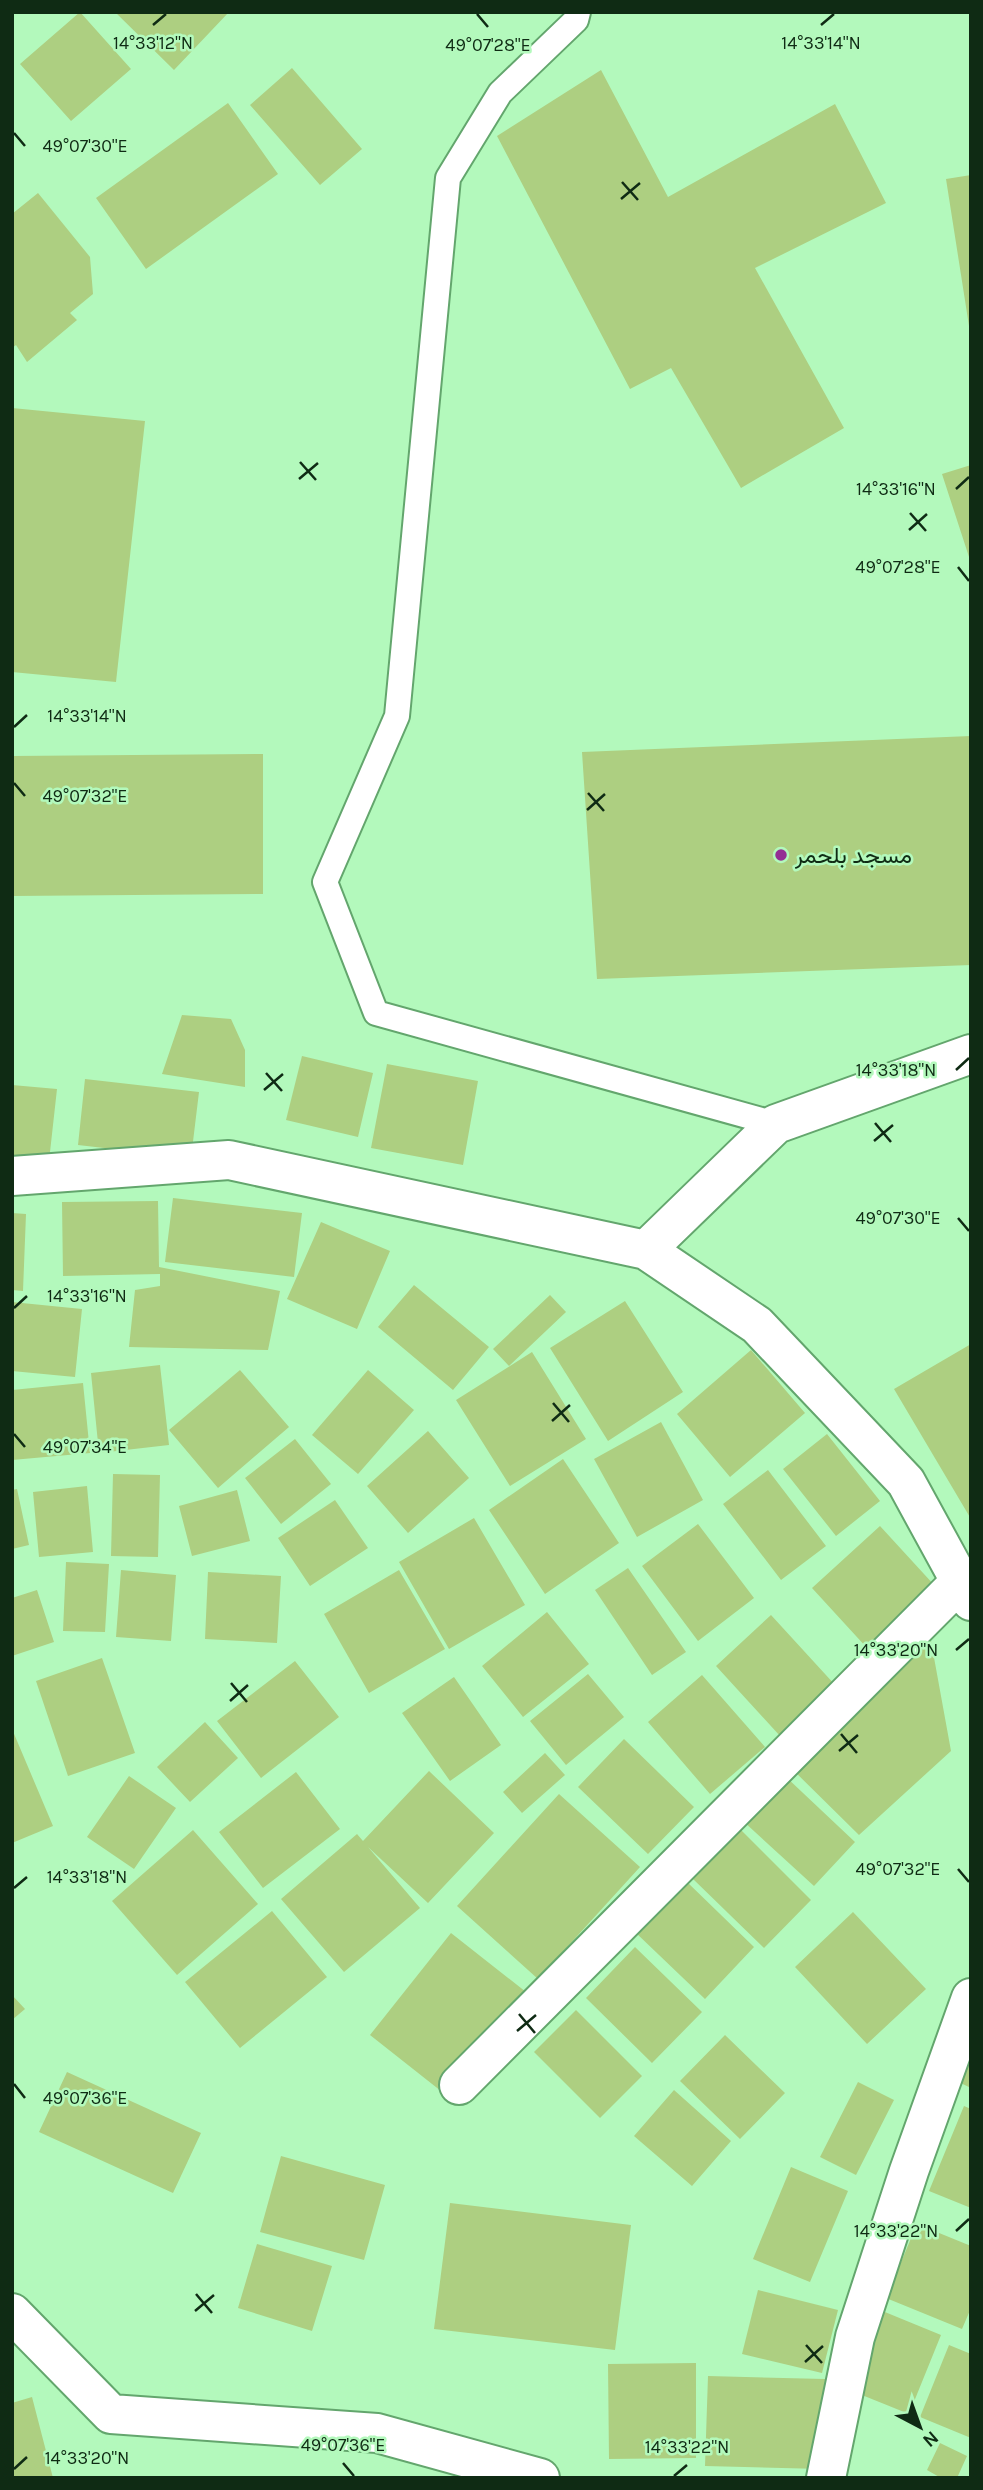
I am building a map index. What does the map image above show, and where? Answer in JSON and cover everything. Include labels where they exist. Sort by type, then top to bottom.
[{"type":"street","points":[[646,1250],[776,1124],[971,1054]]},
{"type":"street","points":[[12,1176],[229,1160],[646,1250],[757,1325],[906,1482],[966,1591],[459,2085]]},
{"type":"street","points":[[826,2478],[855,2337],[909,2171],[971,1998]]},
{"type":"street","points":[[12,2313],[111,2414],[377,2433],[540,2478]]},
{"type":"lane","points":[[578,12],[576,20],[500,93],[449,178],[397,716],[325,882],[376,1013],[776,1124]]},
{"type":"building","points":[[80,12],[131,69],[71,121],[20,64]]},
{"type":"building","points":[[115,12],[229,12],[174,70]]},
{"type":"building","points":[[292,68],[362,149],[320,185],[250,105]]},
{"type":"building","points":[[601,70],[668,197],[835,104],[886,203],[755,268],[844,428],[741,488],[671,368],[630,389],[497,136]]},
{"type":"building","points":[[228,103],[278,174],[146,269],[96,198]]},
{"type":"building","points":[[971,175],[971,326],[969,326],[946,179]]},
{"type":"building","points":[[38,193],[90,257],[93,294],[70,313],[77,320],[27,362],[16,345],[12,348],[12,214]]},
{"type":"building","points":[[12,408],[145,421],[116,682],[12,672]]},
{"type":"building","points":[[971,465],[971,560],[970,560],[942,474]]},
{"type":"building","points":[[971,736],[971,965],[597,979],[582,752]]},
{"type":"building","points":[[263,754],[263,894],[12,896],[12,756]]},
{"type":"building","points":[[182,1015],[231,1019],[245,1050],[245,1087],[162,1074]]},
{"type":"building","points":[[302,1056],[373,1073],[358,1137],[286,1120]]},
{"type":"building","points":[[387,1064],[478,1081],[463,1165],[371,1148]]},
{"type":"building","points":[[85,1079],[199,1092],[191,1158],[78,1145]]},
{"type":"building","points":[[12,1085],[57,1089],[49,1161],[12,1157]]},
{"type":"building","points":[[173,1198],[302,1213],[294,1277],[165,1262]]},
{"type":"building","points":[[158,1201],[159,1267],[280,1291],[268,1350],[129,1347],[135,1290],[160,1286],[160,1274],[63,1276],[62,1202]]},
{"type":"building","points":[[12,1213],[26,1214],[23,1291],[12,1290]]},
{"type":"building","points":[[321,1222],[390,1251],[357,1329],[287,1299]]},
{"type":"building","points":[[414,1285],[489,1347],[453,1390],[378,1327]]},
{"type":"building","points":[[550,1295],[566,1312],[509,1366],[493,1349]]},
{"type":"building","points":[[625,1301],[683,1392],[608,1441],[550,1348]]},
{"type":"building","points":[[12,1302],[82,1309],[75,1377],[12,1371]]},
{"type":"building","points":[[971,1344],[971,1519],[894,1389]]},
{"type":"building","points":[[751,1350],[805,1413],[730,1477],[677,1414]]},
{"type":"building","points":[[532,1352],[586,1439],[510,1486],[456,1400]]},
{"type":"building","points":[[160,1365],[169,1445],[99,1453],[91,1373]]},
{"type":"building","points":[[240,1370],[289,1427],[218,1488],[169,1430]]},
{"type":"building","points":[[368,1370],[414,1410],[358,1474],[312,1435]]},
{"type":"building","points":[[83,1383],[90,1453],[12,1460],[12,1390]]},
{"type":"building","points":[[661,1422],[703,1500],[637,1537],[594,1459]]},
{"type":"building","points":[[428,1431],[469,1478],[408,1533],[367,1486]]},
{"type":"building","points":[[827,1434],[880,1501],[836,1536],[783,1469]]},
{"type":"building","points":[[295,1439],[331,1484],[281,1524],[245,1478]]},
{"type":"building","points":[[563,1459],[619,1543],[545,1594],[489,1510]]},
{"type":"building","points":[[768,1470],[826,1546],[781,1580],[723,1504]]},
{"type":"building","points":[[113,1474],[160,1475],[158,1557],[111,1556]]},
{"type":"building","points":[[87,1486],[93,1552],[39,1557],[33,1492]]},
{"type":"building","points":[[17,1489],[29,1545],[12,1549],[12,1490]]},
{"type":"building","points":[[237,1490],[250,1541],[192,1556],[179,1506]]},
{"type":"building","points":[[335,1500],[368,1548],[310,1586],[278,1538]]},
{"type":"building","points":[[474,1518],[525,1605],[449,1649],[399,1562]]},
{"type":"building","points":[[698,1524],[754,1598],[698,1641],[642,1566]]},
{"type":"building","points":[[880,1526],[935,1586],[867,1648],[812,1588]]},
{"type":"building","points":[[66,1562],[109,1564],[105,1632],[63,1631]]},
{"type":"building","points":[[628,1568],[686,1652],[652,1675],[595,1590]]},
{"type":"building","points":[[121,1570],[176,1575],[171,1641],[116,1637]]},
{"type":"building","points":[[399,1570],[445,1649],[369,1693],[324,1614]]},
{"type":"building","points":[[208,1572],[281,1576],[277,1643],[205,1639]]},
{"type":"building","points":[[37,1590],[54,1642],[12,1656],[12,1598]]},
{"type":"building","points":[[547,1612],[589,1664],[523,1717],[482,1666]]},
{"type":"building","points":[[771,1615],[836,1686],[781,1737],[716,1666]]},
{"type":"building","points":[[931,1641],[951,1751],[859,1835],[786,1763]]},
{"type":"building","points":[[102,1658],[135,1753],[68,1776],[36,1681]]},
{"type":"building","points":[[295,1661],[339,1717],[261,1778],[217,1721]]},
{"type":"building","points":[[588,1674],[624,1717],[566,1765],[530,1721]]},
{"type":"building","points":[[702,1675],[765,1747],[710,1794],[648,1722]]},
{"type":"building","points":[[454,1677],[501,1745],[450,1781],[402,1713]]},
{"type":"building","points":[[205,1722],[238,1758],[190,1802],[157,1767]]},
{"type":"building","points":[[12,1729],[53,1826],[12,1843]]},
{"type":"building","points":[[624,1739],[694,1807],[648,1854],[578,1787]]},
{"type":"building","points":[[545,1753],[565,1775],[522,1813],[503,1792]]},
{"type":"building","points":[[429,1771],[494,1833],[428,1903],[368,1847],[420,1908],[344,1972],[281,1899],[357,1834],[363,1841]]},
{"type":"building","points":[[296,1772],[340,1829],[263,1888],[219,1832]]},
{"type":"building","points":[[129,1776],[176,1808],[134,1869],[87,1837]]},
{"type":"building","points":[[785,1776],[855,1842],[814,1886],[743,1821]]},
{"type":"building","points":[[559,1794],[640,1867],[538,1979],[457,1906]]},
{"type":"building","points":[[740,1829],[811,1900],[764,1948],[692,1878]]},
{"type":"building","points":[[193,1830],[258,1904],[177,1975],[112,1901]]},
{"type":"building","points":[[685,1880],[754,1947],[705,1999],[635,1932]]},
{"type":"building","points":[[272,1911],[327,1977],[240,2048],[185,1982]]},
{"type":"building","points":[[853,1912],[926,1989],[867,2044],[795,1967]]},
{"type":"building","points":[[451,1933],[526,1992],[446,2095],[370,2035]]},
{"type":"building","points":[[635,1947],[702,2012],[652,2063],[586,1998]]},
{"type":"building","points":[[12,1995],[25,2009],[12,2020]]},
{"type":"building","points":[[576,2010],[642,2076],[600,2118],[534,2052]]},
{"type":"building","points":[[971,2025],[971,2088],[946,2076]]},
{"type":"building","points":[[725,2035],[785,2093],[740,2139],[680,2081]]},
{"type":"building","points":[[67,2072],[201,2133],[173,2193],[39,2132]]},
{"type":"building","points":[[858,2082],[894,2100],[856,2175],[820,2157]]},
{"type":"building","points":[[674,2090],[731,2141],[692,2186],[634,2136]]},
{"type":"building","points":[[964,2106],[971,2109],[971,2208],[929,2191]]},
{"type":"building","points":[[281,2156],[385,2185],[364,2260],[260,2232]]},
{"type":"building","points":[[791,2167],[848,2191],[810,2282],[753,2259]]},
{"type":"building","points":[[450,2203],[631,2225],[615,2350],[434,2329]]},
{"type":"building","points":[[917,2224],[971,2246],[971,2308],[962,2329],[886,2298]]},
{"type":"building","points":[[257,2244],[332,2266],[312,2331],[238,2308]]},
{"type":"building","points":[[758,2290],[838,2310],[822,2373],[742,2354]]},
{"type":"building","points":[[880,2310],[941,2335],[909,2414],[847,2389]]},
{"type":"building","points":[[949,2345],[971,2354],[971,2438],[920,2417]]},
{"type":"building","points":[[696,2363],[696,2458],[609,2459],[608,2364]]},
{"type":"building","points":[[708,2376],[825,2379],[822,2469],[705,2466]]},
{"type":"building","points":[[32,2397],[53,2478],[12,2478],[12,2403]]},
{"type":"building","points":[[940,2443],[967,2456],[957,2478],[941,2478],[927,2470]]},
{"type":"place","name":"مسجد بلحمر","points":[[781,855]]}]
